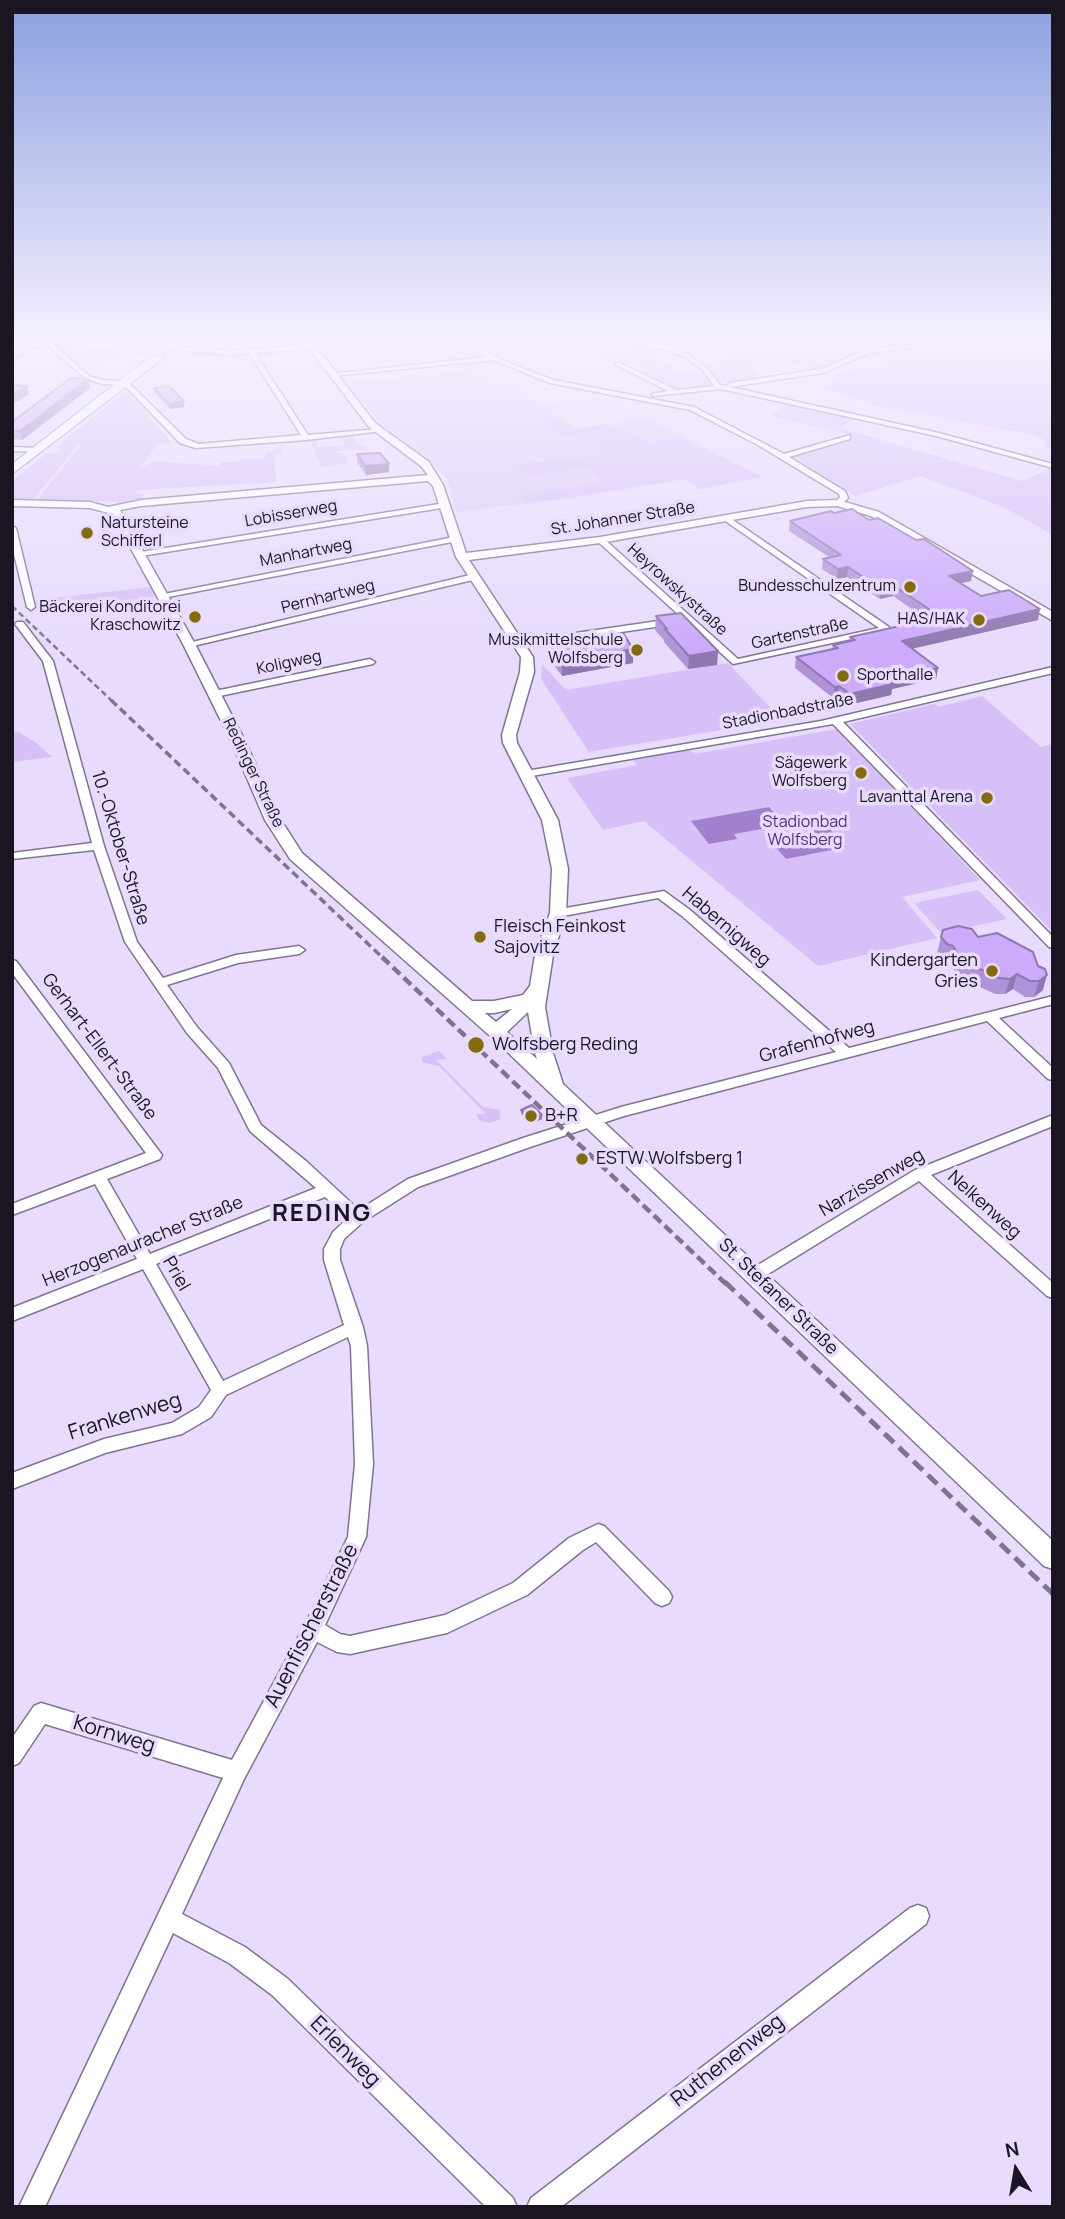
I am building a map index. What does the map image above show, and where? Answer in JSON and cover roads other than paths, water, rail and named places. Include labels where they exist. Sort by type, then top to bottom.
[{"type":"main road","points":[[12,470],[47,444]]},
{"type":"street","points":[[189,444],[209,447],[246,444]]},
{"type":"street","name":"St. Stefaner Straße","points":[[396,444],[430,469],[433,475],[431,478],[436,481],[462,557],[521,644],[528,665],[509,735],[510,743],[550,820],[560,869],[558,913],[535,993],[544,1053],[555,1088],[1053,1558]]},
{"type":"street","points":[[760,444],[842,493],[844,498],[838,503]]},
{"type":"street","points":[[784,456],[825,444]]},
{"type":"street","points":[[968,444],[1053,466]]},
{"type":"street","points":[[12,449],[38,450]]},
{"type":"street","points":[[12,503],[90,505],[111,509],[141,503],[431,478]]},
{"type":"street","name":"St. Johanner Straße","points":[[462,557],[600,540],[807,504],[838,503],[875,514],[1053,617]]},
{"type":"street","name":"Lobisserweg","points":[[141,554],[445,505]]},
{"type":"street","name":"Redinger Straße","points":[[111,509],[118,514],[163,594],[215,694],[273,820],[296,856],[469,1007],[555,1088]]},
{"type":"street","name":"Gartenstraße","points":[[727,518],[886,629],[736,662]]},
{"type":"street","points":[[12,528],[31,607]]},
{"type":"street","name":"Manhartweg","points":[[163,594],[454,539]]},
{"type":"street","name":"Heyrowskystraße","points":[[600,540],[736,662]]},
{"type":"street","name":"Pernhartweg","points":[[189,644],[474,577]]},
{"type":"street","points":[[521,644],[690,620]]},
{"type":"street","name":"10.-Oktober-Straße","points":[[20,624],[48,661],[98,846],[131,942],[192,1030],[225,1066],[248,1119],[255,1128],[327,1190]]},
{"type":"street","name":"Koligweg","points":[[215,694],[370,662]]},
{"type":"street","name":"Stadionbadstraße","points":[[526,774],[835,720],[1053,670]]},
{"type":"street","points":[[835,720],[1053,944]]},
{"type":"street","points":[[12,856],[98,846]]},
{"type":"street","name":"Habernigweg","points":[[558,913],[660,894],[673,902],[846,1054]]},
{"type":"street","points":[[160,983],[236,959],[299,950]]},
{"type":"street","name":"Gerhart-Ellert-Straße","points":[[12,964],[155,1154],[98,1178]]},
{"type":"street","points":[[469,1007],[494,1007],[535,993]]},
{"type":"street","points":[[500,1035],[535,993]]},
{"type":"street","name":"Grafenhofweg","points":[[591,1122],[1053,1000]]},
{"type":"street","points":[[500,1035],[538,1017]]},
{"type":"street","points":[[990,1017],[1053,1076]]},
{"type":"street","name":"Narzissenweg","points":[[754,1275],[920,1174],[1053,1119]]},
{"type":"street","name":"Auenfischerstraße","points":[[32,2207],[237,1772],[313,1629],[357,1537],[364,1464],[359,1346],[332,1254],[338,1236],[358,1218],[422,1179],[591,1122]]},
{"type":"street","name":"Nelkenweg","points":[[920,1174],[1053,1292]]},
{"type":"street","points":[[12,1210],[98,1178]]},
{"type":"street","name":"Priel","points":[[98,1178],[220,1390]]},
{"type":"street","points":[[327,1190],[358,1218]]},
{"type":"street","name":"Herzogenauracher Straße","points":[[12,1315],[327,1190]]},
{"type":"street","name":"Frankenweg","points":[[12,1481],[104,1446],[176,1429],[205,1412],[220,1390],[355,1327]]},
{"type":"street","points":[[313,1629],[337,1643],[351,1645],[447,1624],[520,1589],[576,1544],[598,1532],[662,1597]]},
{"type":"street","name":"Kornweg","points":[[12,1756],[41,1713],[237,1772]]},
{"type":"street","name":"Ruthenenweg","points":[[540,2207],[918,1916]]},
{"type":"street","name":"Erlenweg","points":[[169,1919],[237,1955],[279,1987],[504,2207]]},
{"type":"railway","points":[[12,606],[113,702]]},
{"type":"railway","points":[[111,700],[384,959]]},
{"type":"railway","points":[[382,957],[726,1284]]},
{"type":"railway","points":[[725,1282],[1053,1594]]},
{"type":"place","name":"Natursteine Schifferl","points":[[87,533]]},
{"type":"place","name":"Bundesschulzentrum","points":[[910,587]]},
{"type":"place","name":"Bäckerei Konditorei Kraschowitz","points":[[195,617]]},
{"type":"place","name":"HAS/HAK","points":[[979,620]]},
{"type":"place","name":"Musikmittelschule Wolfsberg","points":[[637,650]]},
{"type":"place","name":"Sporthalle","points":[[843,676]]},
{"type":"place","name":"Sägewerk Wolfsberg","points":[[861,773]]},
{"type":"place","name":"Lavanttal Arena","points":[[987,798]]},
{"type":"place","name":"Fleisch Feinkost Sajovitz","points":[[480,937]]},
{"type":"place","name":"Kindergarten Gries","points":[[992,971]]},
{"type":"place","name":"Wolfsberg Reding","points":[[476,1045]]},
{"type":"place","name":"B+R","points":[[531,1116]]},
{"type":"place","name":"ESTW Wolfsberg 1","points":[[582,1159]]},
{"type":"district","name":"REDING","points":[[322,1214]]},
{"type":"park label","name":"Stadionbad Wolfsberg","points":[[805,832]]}]
